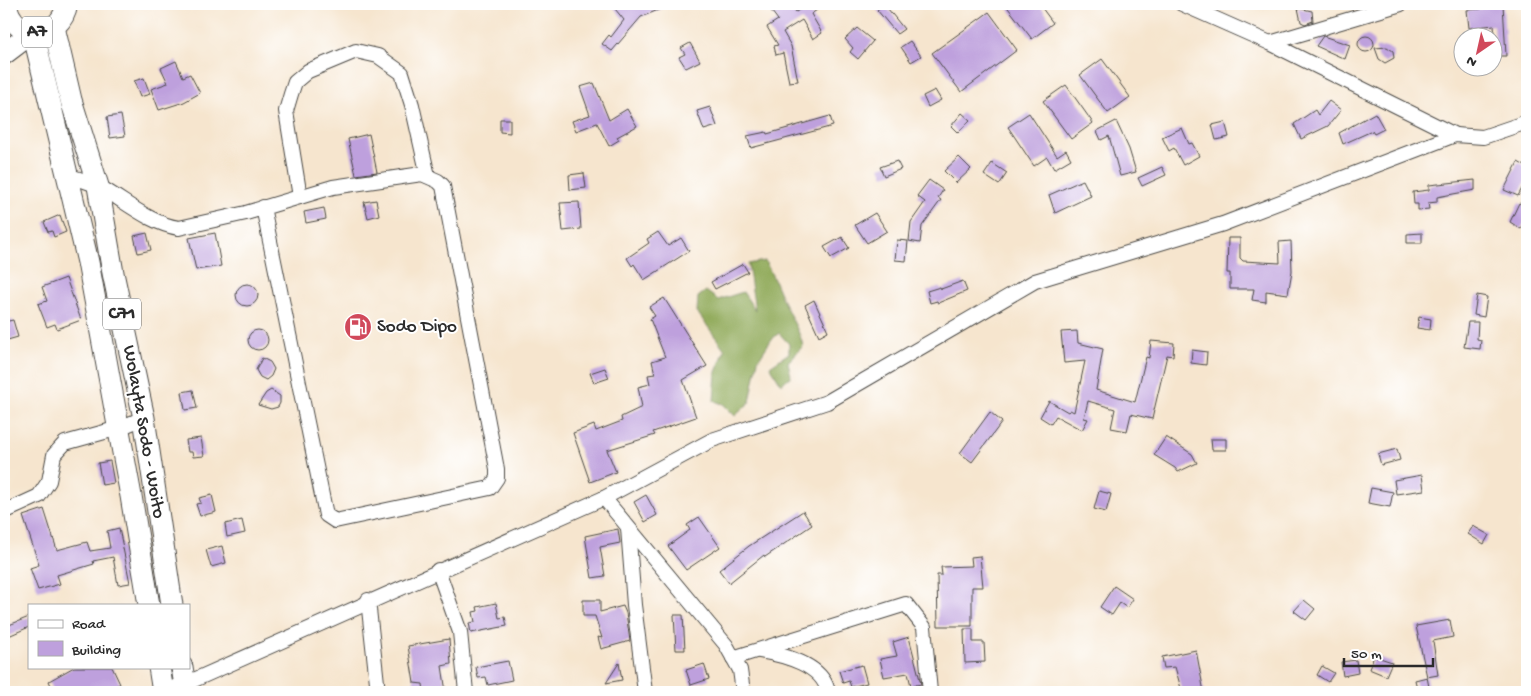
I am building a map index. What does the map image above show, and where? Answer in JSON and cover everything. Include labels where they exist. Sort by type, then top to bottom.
[{"type":"highway","name":"A7","points":[[4,54],[33,32],[54,27],[65,13],[67,4]]},
{"type":"highway","name":"A7","points":[[6,11],[17,26],[33,32]]},
{"type":"highway","name":"Wolayta Sodo - Woito","points":[[54,27],[71,100],[98,186],[113,273],[144,418],[172,604]]},
{"type":"highway","name":"Wolayta Sodo - Woito","points":[[33,32],[88,262],[149,604]]},
{"type":"highway","points":[[159,668],[162,692]]},
{"type":"street","points":[[1182,4],[1270,42],[1455,135],[1483,137],[1527,122]]},
{"type":"street","points":[[1270,42],[1400,4]]},
{"type":"street","points":[[300,197],[286,111],[290,94],[295,82],[308,71],[356,51],[378,56],[402,73],[412,105],[428,176]]},
{"type":"street","points":[[162,692],[604,498],[712,440],[827,402],[1035,281],[1223,224],[1455,135]]},
{"type":"street","points":[[67,175],[98,186],[156,220],[168,226],[179,228],[333,187],[422,174],[443,186],[497,469],[497,478],[490,488],[335,521],[326,515],[263,206]]},
{"type":"street","points":[[4,512],[39,496],[49,481],[54,455],[65,443],[119,428],[144,418]]},
{"type":"street","points":[[604,498],[726,645],[740,670],[743,692]]},
{"type":"street","points":[[628,528],[634,605],[645,692]]},
{"type":"street","points":[[438,570],[460,632],[466,692]]},
{"type":"street","points":[[368,600],[378,692]]},
{"type":"street","points":[[733,658],[906,604],[924,627],[930,692]]},
{"type":"street","points":[[757,650],[779,654],[810,667],[827,686],[828,692]]},
{"type":"green space","points":[[765,261],[803,346],[788,362],[791,376],[781,384],[770,366],[789,353],[789,344],[779,333],[771,340],[758,360],[750,402],[735,416],[723,404],[714,401],[716,372],[725,350],[697,312],[698,297],[706,291],[718,300],[743,292],[755,310],[748,264]]},
{"type":"building","points":[[611,4],[631,4],[635,8],[645,4],[673,4],[641,17],[612,51],[602,44],[609,35],[611,37],[624,20]]},
{"type":"building","points":[[766,4],[790,4],[796,12],[808,4],[813,4],[817,10],[811,14],[822,33],[813,39],[802,20],[783,32],[791,46],[798,81],[789,82],[783,53],[776,55],[774,46],[778,45],[767,27],[778,20]]},
{"type":"building","points":[[884,4],[904,29],[897,34],[877,10]]},
{"type":"building","points":[[1005,4],[1039,4],[1053,23],[1032,39]]},
{"type":"building","points":[[1481,4],[1503,4],[1506,56],[1504,56],[1504,28],[1494,28],[1494,25],[1469,28],[1467,10],[1481,9]]},
{"type":"building","points":[[1298,8],[1312,11],[1313,21],[1305,24],[1301,22]]},
{"type":"building","points":[[989,12],[1017,50],[961,92],[932,53]]},
{"type":"building","points":[[857,28],[873,41],[858,59],[850,52],[853,48],[845,39]]},
{"type":"building","points":[[1323,36],[1350,45],[1345,59],[1316,46]]},
{"type":"building","points":[[1366,36],[1374,44],[1366,52],[1358,44]]},
{"type":"building","points":[[910,41],[921,56],[911,62],[901,47]]},
{"type":"building","points":[[690,43],[700,61],[686,68],[679,57],[685,54],[681,48]]},
{"type":"building","points":[[1387,47],[1393,51],[1394,58],[1385,63],[1379,59],[1375,48]]},
{"type":"building","points":[[1102,59],[1130,97],[1108,113],[1080,75]]},
{"type":"building","points":[[176,61],[183,77],[190,74],[200,93],[184,102],[159,110],[151,89],[168,83],[161,68]]},
{"type":"building","points":[[144,78],[150,94],[140,97],[134,81]]},
{"type":"building","points":[[594,83],[609,120],[627,109],[637,126],[617,137],[619,140],[609,146],[597,123],[576,131],[572,121],[590,115],[580,87]]},
{"type":"building","points":[[1066,85],[1093,123],[1071,139],[1043,101]]},
{"type":"building","points":[[935,90],[941,100],[928,107],[923,96]]},
{"type":"building","points":[[1329,101],[1341,110],[1328,126],[1301,139],[1294,124],[1315,110],[1318,115]]},
{"type":"building","points":[[710,107],[717,126],[704,130],[697,111]]},
{"type":"building","points":[[962,113],[970,120],[958,133],[951,126]]},
{"type":"building","points":[[1029,113],[1057,156],[1066,150],[1071,159],[1054,169],[1047,157],[1034,166],[1008,127]]},
{"type":"building","points":[[1375,113],[1384,129],[1374,134],[1372,131],[1343,144],[1339,133]]},
{"type":"building","points":[[121,115],[125,136],[110,138],[107,117]]},
{"type":"building","points":[[830,116],[833,126],[751,148],[747,136],[766,132],[767,134]]},
{"type":"building","points":[[500,119],[510,119],[510,133],[500,132]]},
{"type":"building","points":[[1116,121],[1129,149],[1136,172],[1120,176],[1109,136],[1101,140],[1097,131]]},
{"type":"building","points":[[1225,122],[1229,137],[1216,140],[1212,125]]},
{"type":"building","points":[[1182,128],[1189,144],[1192,143],[1199,156],[1183,165],[1174,148],[1169,151],[1162,137]]},
{"type":"building","points":[[369,134],[377,172],[356,175],[348,139]]},
{"type":"building","points":[[959,157],[971,169],[956,183],[944,171]]},
{"type":"building","points":[[897,161],[901,169],[884,176],[880,167]]},
{"type":"building","points":[[1518,162],[1527,167],[1527,179],[1518,196],[1504,190]]},
{"type":"building","points":[[992,163],[1007,173],[999,185],[984,175]]},
{"type":"building","points":[[1162,167],[1166,175],[1142,186],[1138,178]]},
{"type":"building","points":[[584,173],[586,188],[570,190],[569,175]]},
{"type":"building","points":[[929,180],[943,190],[938,198],[941,200],[922,226],[920,243],[909,241],[911,222],[925,202],[917,196]]},
{"type":"building","points":[[1083,180],[1091,196],[1055,213],[1049,195]]},
{"type":"building","points":[[1475,180],[1475,190],[1437,197],[1437,202],[1428,203],[1429,209],[1418,210],[1418,204],[1414,204],[1413,192],[1429,190],[1429,185]]},
{"type":"building","points":[[376,200],[379,215],[368,218],[364,202]]},
{"type":"building","points":[[579,202],[581,229],[563,231],[560,203]]},
{"type":"building","points":[[1519,203],[1527,206],[1527,219],[1521,229],[1510,222]]},
{"type":"building","points":[[324,208],[326,219],[306,223],[304,212]]},
{"type":"building","points":[[875,213],[887,231],[867,243],[855,225]]},
{"type":"building","points":[[60,215],[66,232],[54,237],[52,231],[48,232],[44,222]]},
{"type":"building","points":[[658,232],[668,246],[681,238],[689,251],[644,280],[634,264],[632,266],[627,258],[649,243],[647,239]]},
{"type":"building","points":[[147,233],[151,250],[138,253],[134,236]]},
{"type":"building","points":[[215,233],[221,266],[196,270],[189,238]]},
{"type":"building","points":[[1422,233],[1422,243],[1407,243],[1407,234]]},
{"type":"building","points":[[842,237],[849,248],[831,258],[824,247]]},
{"type":"building","points":[[1228,238],[1240,238],[1240,258],[1243,261],[1280,263],[1279,242],[1291,241],[1292,271],[1288,294],[1266,291],[1266,302],[1252,300],[1254,289],[1230,289],[1230,273],[1227,273]]},
{"type":"building","points":[[897,240],[908,241],[906,261],[895,260]]},
{"type":"building","points":[[743,264],[748,272],[715,289],[711,282]]},
{"type":"building","points":[[66,278],[81,320],[57,329],[55,324],[47,327],[38,304],[47,301],[42,287]]},
{"type":"building","points":[[963,281],[967,291],[938,303],[937,301],[930,303],[927,291],[940,287],[941,289]]},
{"type":"building","points":[[247,284],[255,287],[258,295],[255,303],[247,306],[239,303],[236,295],[239,287]]},
{"type":"building","points":[[1477,295],[1487,297],[1484,317],[1474,315]]},
{"type":"building","points":[[664,298],[707,366],[683,380],[696,417],[653,432],[655,435],[607,450],[616,472],[590,482],[573,433],[594,425],[596,431],[622,421],[621,417],[642,407],[638,387],[650,384],[648,375],[655,374],[652,361],[665,357],[650,319],[655,316],[649,307]]},
{"type":"building","points":[[814,300],[828,331],[819,336],[805,305]]},
{"type":"building","points":[[1419,317],[1431,319],[1430,330],[1417,328]]},
{"type":"building","points":[[13,320],[18,337],[4,341],[4,322]]},
{"type":"building","points":[[1468,322],[1478,322],[1477,339],[1481,340],[1480,349],[1464,347]]},
{"type":"building","points":[[258,330],[265,333],[268,340],[265,347],[258,350],[251,347],[248,340],[251,333]]},
{"type":"building","points":[[1077,331],[1078,343],[1103,349],[1096,390],[1135,402],[1146,357],[1149,358],[1151,341],[1174,343],[1173,356],[1167,355],[1152,419],[1131,414],[1127,431],[1111,428],[1115,409],[1088,401],[1084,418],[1088,419],[1082,430],[1056,416],[1051,424],[1040,417],[1049,401],[1068,412],[1070,410],[1074,412],[1085,361],[1064,363],[1061,332]]},
{"type":"building","points":[[1192,350],[1207,352],[1206,365],[1191,363]]},
{"type":"building","points":[[262,358],[270,362],[274,369],[271,376],[266,380],[260,377],[256,370]]},
{"type":"building","points":[[605,368],[609,378],[594,383],[590,373]]},
{"type":"building","points":[[193,390],[197,408],[185,410],[182,392]]},
{"type":"building","points":[[271,390],[280,396],[278,407],[271,409],[258,405],[266,393]]},
{"type":"building","points":[[990,412],[1002,422],[972,462],[960,453]]},
{"type":"building","points":[[1166,437],[1192,454],[1197,463],[1178,472],[1175,468],[1154,455]]},
{"type":"building","points":[[201,438],[204,456],[193,457],[192,452],[188,452],[186,440]]},
{"type":"building","points":[[1211,439],[1226,439],[1226,450],[1212,450]]},
{"type":"building","points":[[1397,449],[1400,460],[1381,465],[1378,454]]},
{"type":"building","points":[[110,461],[114,483],[102,485],[98,463]]},
{"type":"building","points":[[1422,475],[1424,490],[1396,494],[1394,480]]},
{"type":"building","points":[[1371,488],[1393,492],[1390,507],[1368,503]]},
{"type":"building","points":[[1099,491],[1111,494],[1106,512],[1094,509]]},
{"type":"building","points":[[212,495],[216,512],[200,516],[196,504],[201,503],[199,498]]},
{"type":"building","points":[[646,495],[657,515],[645,522],[634,502]]},
{"type":"building","points":[[44,509],[57,550],[87,542],[90,551],[110,548],[107,531],[119,528],[130,583],[118,585],[113,557],[93,561],[94,564],[57,575],[60,584],[38,590],[30,568],[39,565],[23,516]]},
{"type":"building","points":[[803,511],[812,525],[765,557],[764,555],[729,583],[719,570],[749,546]]},
{"type":"building","points":[[699,517],[720,547],[686,570],[668,546],[690,530],[687,525]]},
{"type":"building","points":[[242,520],[245,533],[227,537],[225,524]]},
{"type":"building","points":[[1473,526],[1489,535],[1484,544],[1468,534]]},
{"type":"building","points":[[618,529],[620,543],[600,547],[605,576],[592,578],[585,536]]},
{"type":"building","points":[[222,546],[226,563],[211,567],[206,550]]},
{"type":"building","points":[[980,556],[983,587],[972,587],[972,626],[938,626],[937,575],[942,575],[941,567],[972,566],[971,557]]},
{"type":"building","points":[[1114,586],[1133,599],[1127,608],[1120,603],[1112,615],[1100,607]]},
{"type":"building","points":[[583,600],[600,600],[600,612],[623,606],[626,613],[630,641],[601,649],[598,637],[602,638],[595,616],[583,616]]},
{"type":"building","points":[[1304,600],[1315,609],[1306,620],[1294,611]]},
{"type":"building","points":[[496,603],[499,618],[505,617],[507,626],[471,633],[469,623],[475,622],[473,612],[478,611],[477,607]]},
{"type":"building","points":[[674,615],[683,615],[685,650],[676,650]]},
{"type":"building","points":[[28,617],[28,627],[4,638],[4,627]]},
{"type":"building","points":[[1450,620],[1453,637],[1433,641],[1438,675],[1427,677],[1416,626]]},
{"type":"building","points":[[964,629],[973,629],[973,642],[984,642],[985,662],[965,663]]},
{"type":"building","points":[[909,637],[921,684],[911,686],[908,673],[884,677],[880,659],[897,656],[893,642]]},
{"type":"building","points":[[449,639],[451,664],[442,666],[446,692],[424,692],[423,684],[414,683],[408,646]]},
{"type":"building","points":[[1196,650],[1204,692],[1182,692],[1175,667],[1164,668],[1162,657]]},
{"type":"building","points":[[1374,656],[1392,662],[1386,676],[1369,669]]},
{"type":"building","points":[[1356,660],[1358,673],[1343,676],[1341,662]]},
{"type":"building","points":[[508,661],[512,680],[488,685],[486,677],[478,678],[476,667]]},
{"type":"building","points":[[619,663],[622,680],[606,683]]},
{"type":"building","points":[[704,664],[709,679],[691,685],[686,670]]},
{"type":"building","points":[[862,665],[867,683],[851,687],[849,681],[843,683],[839,671]]},
{"type":"building","points":[[1322,666],[1334,673],[1328,682],[1317,675]]},
{"type":"building","points":[[72,668],[112,668],[120,684],[101,692],[54,692],[49,681]]},
{"type":"building","points":[[1427,677],[1430,692],[1418,692],[1415,680]]},
{"type":"place","name":"Sodo Dipo","points":[[358,327]]}]
